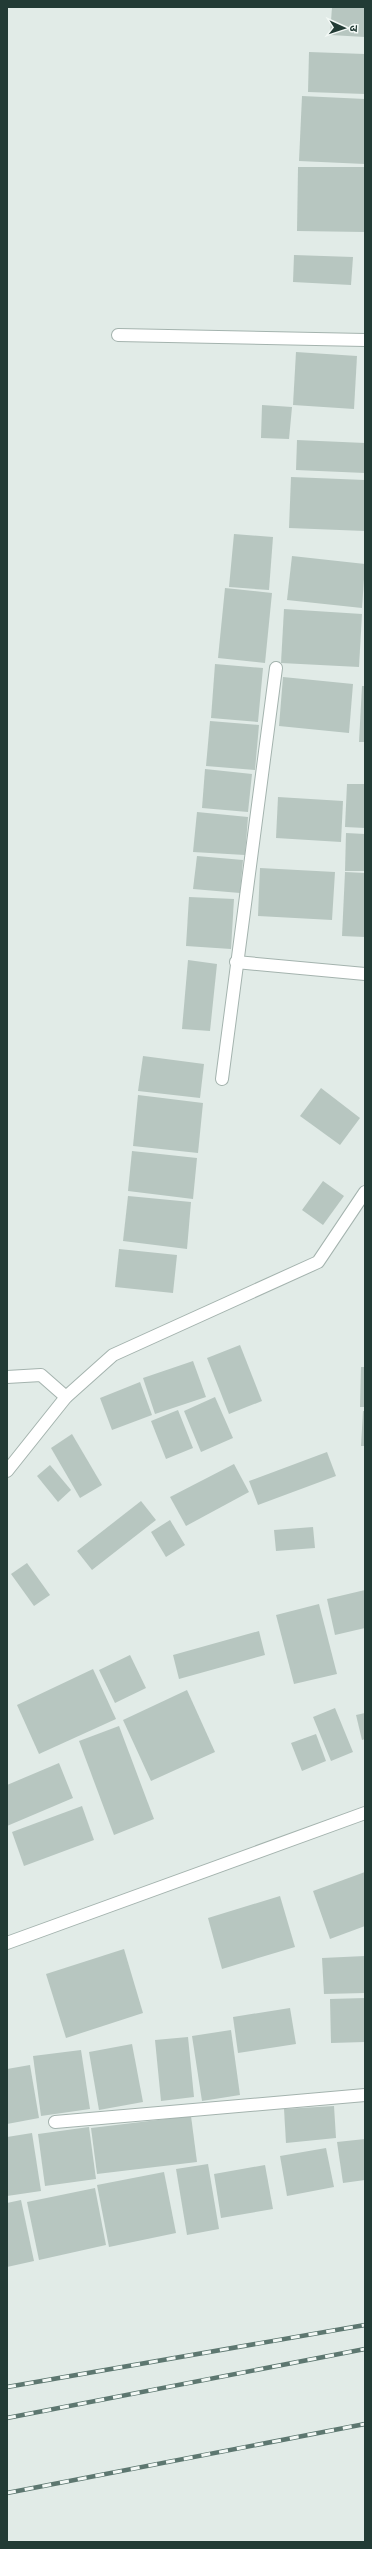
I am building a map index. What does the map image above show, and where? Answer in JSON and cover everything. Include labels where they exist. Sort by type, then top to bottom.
[{"type":"street","points":[[118,335],[365,340]]},
{"type":"street","points":[[222,1079],[236,962],[276,668]]},
{"type":"street","points":[[236,962],[365,974]]},
{"type":"street","points":[[7,1471],[66,1397],[113,1355],[318,1262],[365,1192]]},
{"type":"street","points":[[7,1377],[41,1375],[66,1397]]},
{"type":"street","points":[[7,1943],[365,1814]]},
{"type":"street","points":[[55,2122],[365,2095]]},
{"type":"building","points":[[332,7],[365,7],[365,37],[330,35]]},
{"type":"building","points":[[309,52],[365,54],[365,94],[308,92]]},
{"type":"building","points":[[302,96],[365,99],[365,164],[299,161]]},
{"type":"building","points":[[298,167],[365,167],[365,232],[297,231]]},
{"type":"building","points":[[294,255],[353,257],[351,285],[293,282]]},
{"type":"building","points":[[296,352],[357,356],[354,409],[293,405]]},
{"type":"building","points":[[262,405],[292,407],[289,439],[261,438]]},
{"type":"building","points":[[297,440],[365,443],[365,473],[296,470]]},
{"type":"building","points":[[291,477],[365,480],[365,531],[289,528]]},
{"type":"building","points":[[234,534],[273,537],[269,590],[229,587]]},
{"type":"building","points":[[292,556],[365,564],[362,608],[287,600]]},
{"type":"building","points":[[225,588],[272,593],[265,663],[218,658]]},
{"type":"building","points":[[284,609],[362,614],[359,667],[281,663]]},
{"type":"building","points":[[215,664],[263,668],[258,722],[211,718]]},
{"type":"building","points":[[283,677],[353,684],[349,733],[279,726]]},
{"type":"building","points":[[362,686],[365,686],[365,742],[359,742]]},
{"type":"building","points":[[210,721],[259,725],[255,770],[206,766]]},
{"type":"building","points":[[205,769],[252,774],[248,812],[202,808]]},
{"type":"building","points":[[347,784],[365,784],[365,828],[345,827]]},
{"type":"building","points":[[278,797],[343,801],[341,842],[276,838]]},
{"type":"building","points":[[197,812],[248,817],[245,855],[193,852]]},
{"type":"building","points":[[346,833],[365,834],[365,871],[345,871]]},
{"type":"building","points":[[197,856],[243,860],[240,893],[193,889]]},
{"type":"building","points":[[260,868],[335,872],[332,920],[258,916]]},
{"type":"building","points":[[345,872],[365,873],[365,937],[342,936]]},
{"type":"building","points":[[189,897],[234,899],[231,949],[186,946]]},
{"type":"building","points":[[188,960],[217,964],[210,1031],[182,1029]]},
{"type":"building","points":[[143,1056],[204,1064],[200,1098],[138,1091]]},
{"type":"building","points":[[321,1088],[360,1118],[340,1145],[300,1116]]},
{"type":"building","points":[[138,1095],[203,1103],[198,1153],[133,1146]]},
{"type":"building","points":[[132,1151],[197,1158],[193,1199],[128,1191]]},
{"type":"building","points":[[323,1181],[344,1196],[323,1225],[302,1210]]},
{"type":"building","points":[[128,1196],[191,1202],[187,1249],[123,1241]]},
{"type":"building","points":[[119,1249],[177,1255],[173,1293],[115,1287]]},
{"type":"building","points":[[240,1345],[262,1401],[229,1414],[207,1358]]},
{"type":"building","points":[[193,1361],[206,1397],[155,1414],[143,1378]]},
{"type":"building","points":[[361,1367],[365,1367],[365,1407],[360,1407]]},
{"type":"building","points":[[140,1382],[152,1415],[112,1430],[100,1398]]},
{"type":"building","points":[[215,1397],[233,1438],[201,1452],[184,1411]]},
{"type":"building","points":[[178,1410],[193,1448],[166,1459],[151,1421]]},
{"type":"building","points":[[363,1411],[365,1411],[365,1446],[361,1446]]},
{"type":"building","points":[[72,1434],[102,1485],[80,1498],[51,1448]]},
{"type":"building","points":[[327,1452],[336,1476],[258,1505],[249,1481]]},
{"type":"building","points":[[234,1464],[249,1492],[186,1526],[170,1497]]},
{"type":"building","points":[[50,1465],[71,1490],[58,1502],[37,1476]]},
{"type":"building","points":[[141,1501],[156,1520],[92,1570],[77,1551]]},
{"type":"building","points":[[170,1520],[185,1545],[166,1557],[151,1532]]},
{"type":"building","points":[[313,1527],[315,1548],[276,1551],[274,1530]]},
{"type":"building","points":[[27,1563],[50,1595],[34,1606],[11,1574]]},
{"type":"building","points":[[365,1590],[365,1628],[335,1635],[327,1599]]},
{"type":"building","points":[[319,1604],[337,1674],[294,1684],[276,1615]]},
{"type":"building","points":[[259,1631],[265,1655],[179,1679],[173,1655]]},
{"type":"building","points":[[130,1655],[146,1688],[115,1703],[99,1670]]},
{"type":"building","points":[[93,1669],[116,1719],[39,1754],[17,1705]]},
{"type":"building","points":[[187,1690],[215,1752],[151,1781],[123,1720]]},
{"type":"building","points":[[335,1708],[353,1752],[331,1761],[313,1717]]},
{"type":"building","points":[[365,1713],[365,1739],[362,1740],[356,1715]]},
{"type":"building","points":[[119,1726],[154,1819],[114,1835],[79,1741]]},
{"type":"building","points":[[316,1734],[326,1761],[302,1771],[291,1743]]},
{"type":"building","points":[[59,1763],[73,1798],[7,1826],[7,1785]]},
{"type":"building","points":[[82,1806],[94,1840],[24,1866],[12,1832]]},
{"type":"building","points":[[365,1872],[365,1926],[330,1939],[313,1891]]},
{"type":"building","points":[[280,1896],[295,1947],[222,1969],[208,1918]]},
{"type":"building","points":[[124,1949],[143,2013],[66,2038],[46,1974]]},
{"type":"building","points":[[365,1956],[365,1993],[324,1994],[322,1958]]},
{"type":"building","points":[[365,1998],[365,2042],[331,2043],[330,1999]]},
{"type":"building","points":[[290,2008],[296,2044],[238,2053],[233,2017]]},
{"type":"building","points":[[231,2030],[240,2095],[202,2101],[192,2036]]},
{"type":"building","points":[[188,2037],[194,2097],[161,2101],[155,2040]]},
{"type":"building","points":[[132,2044],[143,2102],[99,2110],[89,2052]]},
{"type":"building","points":[[81,2050],[90,2109],[41,2116],[33,2056]]},
{"type":"building","points":[[30,2065],[39,2118],[7,2124],[7,2069]]},
{"type":"building","points":[[334,2106],[336,2138],[286,2143],[284,2109]]},
{"type":"building","points":[[191,2116],[197,2162],[97,2174],[91,2128]]},
{"type":"building","points":[[89,2127],[96,2179],[45,2186],[38,2134]]},
{"type":"building","points":[[32,2133],[41,2191],[7,2196],[7,2137]]},
{"type":"building","points":[[365,2139],[365,2180],[343,2183],[337,2142]]},
{"type":"building","points":[[326,2148],[334,2187],[287,2196],[280,2156]]},
{"type":"building","points":[[208,2164],[219,2229],[187,2235],[176,2169]]},
{"type":"building","points":[[265,2165],[273,2209],[221,2218],[214,2174]]},
{"type":"building","points":[[164,2172],[176,2233],[109,2247],[97,2185]]},
{"type":"building","points":[[95,2188],[106,2245],[39,2260],[27,2202]]},
{"type":"building","points":[[21,2200],[34,2261],[7,2267],[7,2203]]},
{"type":"railway","points":[[7,2387],[365,2325]]},
{"type":"railway","points":[[7,2418],[365,2349]]},
{"type":"railway","points":[[7,2493],[365,2424]]}]
